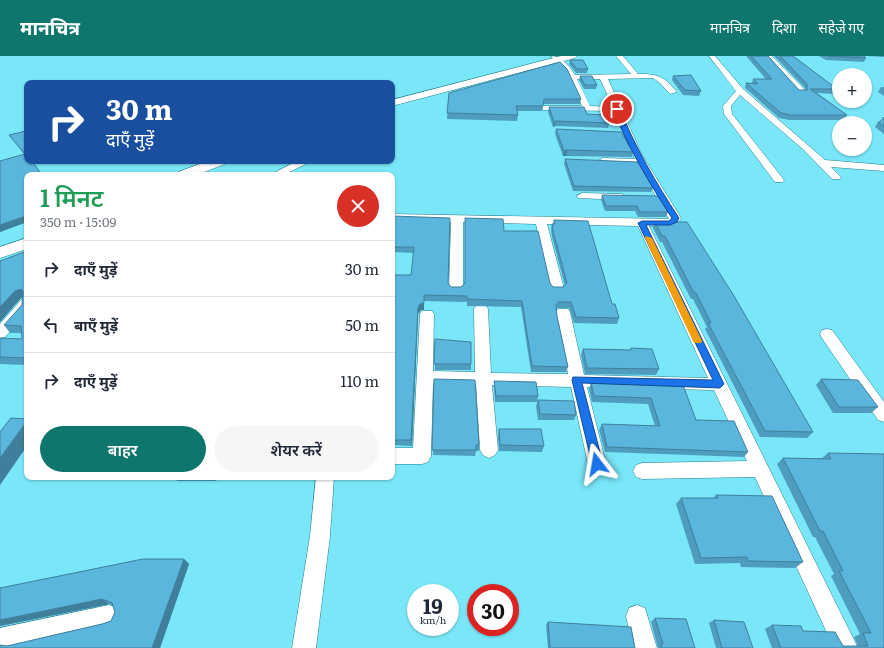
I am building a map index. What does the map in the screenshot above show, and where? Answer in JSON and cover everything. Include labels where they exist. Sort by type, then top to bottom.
[{"type":"main road","points":[[395,97],[557,57],[572,56]]},
{"type":"main road","points":[[395,102],[557,57]]},
{"type":"main road","points":[[193,172],[219,164]]},
{"type":"main road","points":[[207,172],[221,164]]},
{"type":"main road","points":[[0,245],[24,235]]},
{"type":"main road","points":[[0,253],[24,244]]},
{"type":"street","points":[[619,56],[635,75]]},
{"type":"street","points":[[712,56],[740,91],[836,177]]},
{"type":"street","points":[[768,56],[801,91]]},
{"type":"street","points":[[557,57],[573,77],[587,108]]},
{"type":"street","points":[[573,77],[635,75],[654,76],[663,81],[673,92]]},
{"type":"street","points":[[395,217],[642,223],[670,223],[674,221],[675,218],[623,133],[610,88],[603,77]]},
{"type":"street","points":[[740,91],[727,106],[728,114],[779,180]]},
{"type":"street","points":[[546,108],[617,109]]},
{"type":"street","points":[[596,161],[642,162]]},
{"type":"street","points":[[822,163],[884,168]]},
{"type":"street","points":[[282,172],[300,164]]},
{"type":"street","points":[[582,196],[629,197]]},
{"type":"street","points":[[645,197],[661,197]]},
{"type":"street","points":[[456,289],[457,219]]},
{"type":"street","points":[[541,221],[558,289]]},
{"type":"street","points":[[642,223],[846,648]]},
{"type":"street","points":[[0,333],[24,305]]},
{"type":"street","points":[[481,309],[483,378],[489,450]]},
{"type":"street","points":[[563,312],[597,464]]},
{"type":"street","points":[[395,456],[422,456],[427,314]]},
{"type":"street","points":[[827,334],[884,416]]},
{"type":"street","points":[[425,377],[720,384]]},
{"type":"street","points":[[642,471],[760,469]]},
{"type":"street","points":[[304,648],[320,536],[325,480]]},
{"type":"street","points":[[0,640],[109,616]]},
{"type":"street","points":[[637,616],[644,648]]},
{"type":"building","points":[[751,56],[768,56],[799,90],[807,90],[807,84],[780,56],[793,56],[832,85],[832,89],[810,89],[832,104],[832,108],[837,108],[847,115],[791,115],[781,113],[746,83],[758,84],[753,79],[772,79]]},
{"type":"building","points":[[828,56],[864,56],[866,58]]},
{"type":"building","points":[[570,60],[583,60],[588,69],[577,69]]},
{"type":"building","points":[[560,62],[567,69],[581,99],[544,99],[543,106],[516,106],[518,115],[447,113],[449,93]]},
{"type":"building","points":[[691,75],[701,91],[685,90],[673,76]]},
{"type":"building","points":[[580,76],[592,76],[597,85],[585,85]]},
{"type":"building","points":[[549,107],[584,107],[587,114],[605,115],[609,123],[554,122]]},
{"type":"building","points":[[884,117],[884,126],[878,122],[880,122]]},
{"type":"building","points":[[556,129],[621,132],[633,152],[564,151]]},
{"type":"building","points":[[24,131],[24,153],[9,135]]},
{"type":"building","points":[[24,154],[24,164],[34,164],[40,172],[24,172],[24,217],[0,225],[0,161]]},
{"type":"building","points":[[565,159],[638,162],[653,188],[574,186]]},
{"type":"building","points":[[602,195],[659,196],[668,212],[640,212],[637,206],[606,206]]},
{"type":"building","points":[[395,216],[450,218],[448,283],[451,287],[461,287],[465,283],[465,218],[503,219],[504,231],[538,231],[550,283],[553,287],[563,287],[567,283],[552,224],[555,224],[554,220],[588,221],[612,304],[615,304],[619,318],[576,317],[571,302],[558,302],[556,306],[557,316],[568,367],[532,366],[522,301],[467,299],[467,296],[424,295],[424,303],[420,304],[418,308],[411,440],[395,440],[395,275],[411,275],[414,247],[395,247]]},
{"type":"building","points":[[655,222],[687,222],[734,296],[813,432],[765,431],[708,323],[711,323],[696,293],[694,293],[665,236],[662,236]]},
{"type":"building","points":[[24,252],[24,358],[0,357],[0,338],[22,338],[21,326],[4,325],[22,305],[23,291],[21,289],[15,291],[0,307],[0,261]]},
{"type":"building","points":[[435,339],[471,342],[471,364],[434,364]]},
{"type":"building","points":[[631,348],[652,349],[659,369],[587,368],[583,349],[631,350]]},
{"type":"building","points":[[434,379],[475,380],[479,445],[476,445],[476,450],[432,450]]},
{"type":"building","points":[[821,379],[858,380],[878,407],[839,407]]},
{"type":"building","points":[[494,381],[536,382],[538,396],[496,396]]},
{"type":"building","points":[[591,383],[683,385],[696,420],[734,421],[748,452],[607,447],[602,424],[660,426],[651,398],[594,396]]},
{"type":"building","points":[[538,400],[574,401],[576,415],[540,414]]},
{"type":"building","points":[[11,418],[24,419],[24,425],[0,458],[0,432]]},
{"type":"building","points":[[499,429],[541,429],[544,446],[500,445]]},
{"type":"building","points":[[828,453],[884,454],[884,648],[781,648],[772,625],[801,626],[803,631],[835,632],[843,646],[868,646],[863,633],[871,633],[839,571],[843,571],[823,531],[820,531],[783,458],[831,459]]},
{"type":"building","points":[[716,495],[772,496],[803,562],[748,561],[747,557],[701,558],[681,498],[718,498]]},
{"type":"building","points":[[143,559],[184,559],[152,648],[0,648],[0,645],[7,646],[102,624],[111,621],[115,612],[112,603],[102,599],[0,620],[0,588]]},
{"type":"building","points":[[655,618],[686,619],[695,648],[661,648],[663,644]]},
{"type":"building","points":[[714,620],[744,622],[753,648],[722,648]]},
{"type":"building","points":[[548,622],[631,627],[635,648],[550,648]]},
{"type":"slow traffic","points":[[649,238],[698,341]]},
{"type":"route","points":[[597,464],[577,380],[720,384],[642,223],[670,223],[674,221],[675,218],[657,190],[627,133],[617,109]]}]
